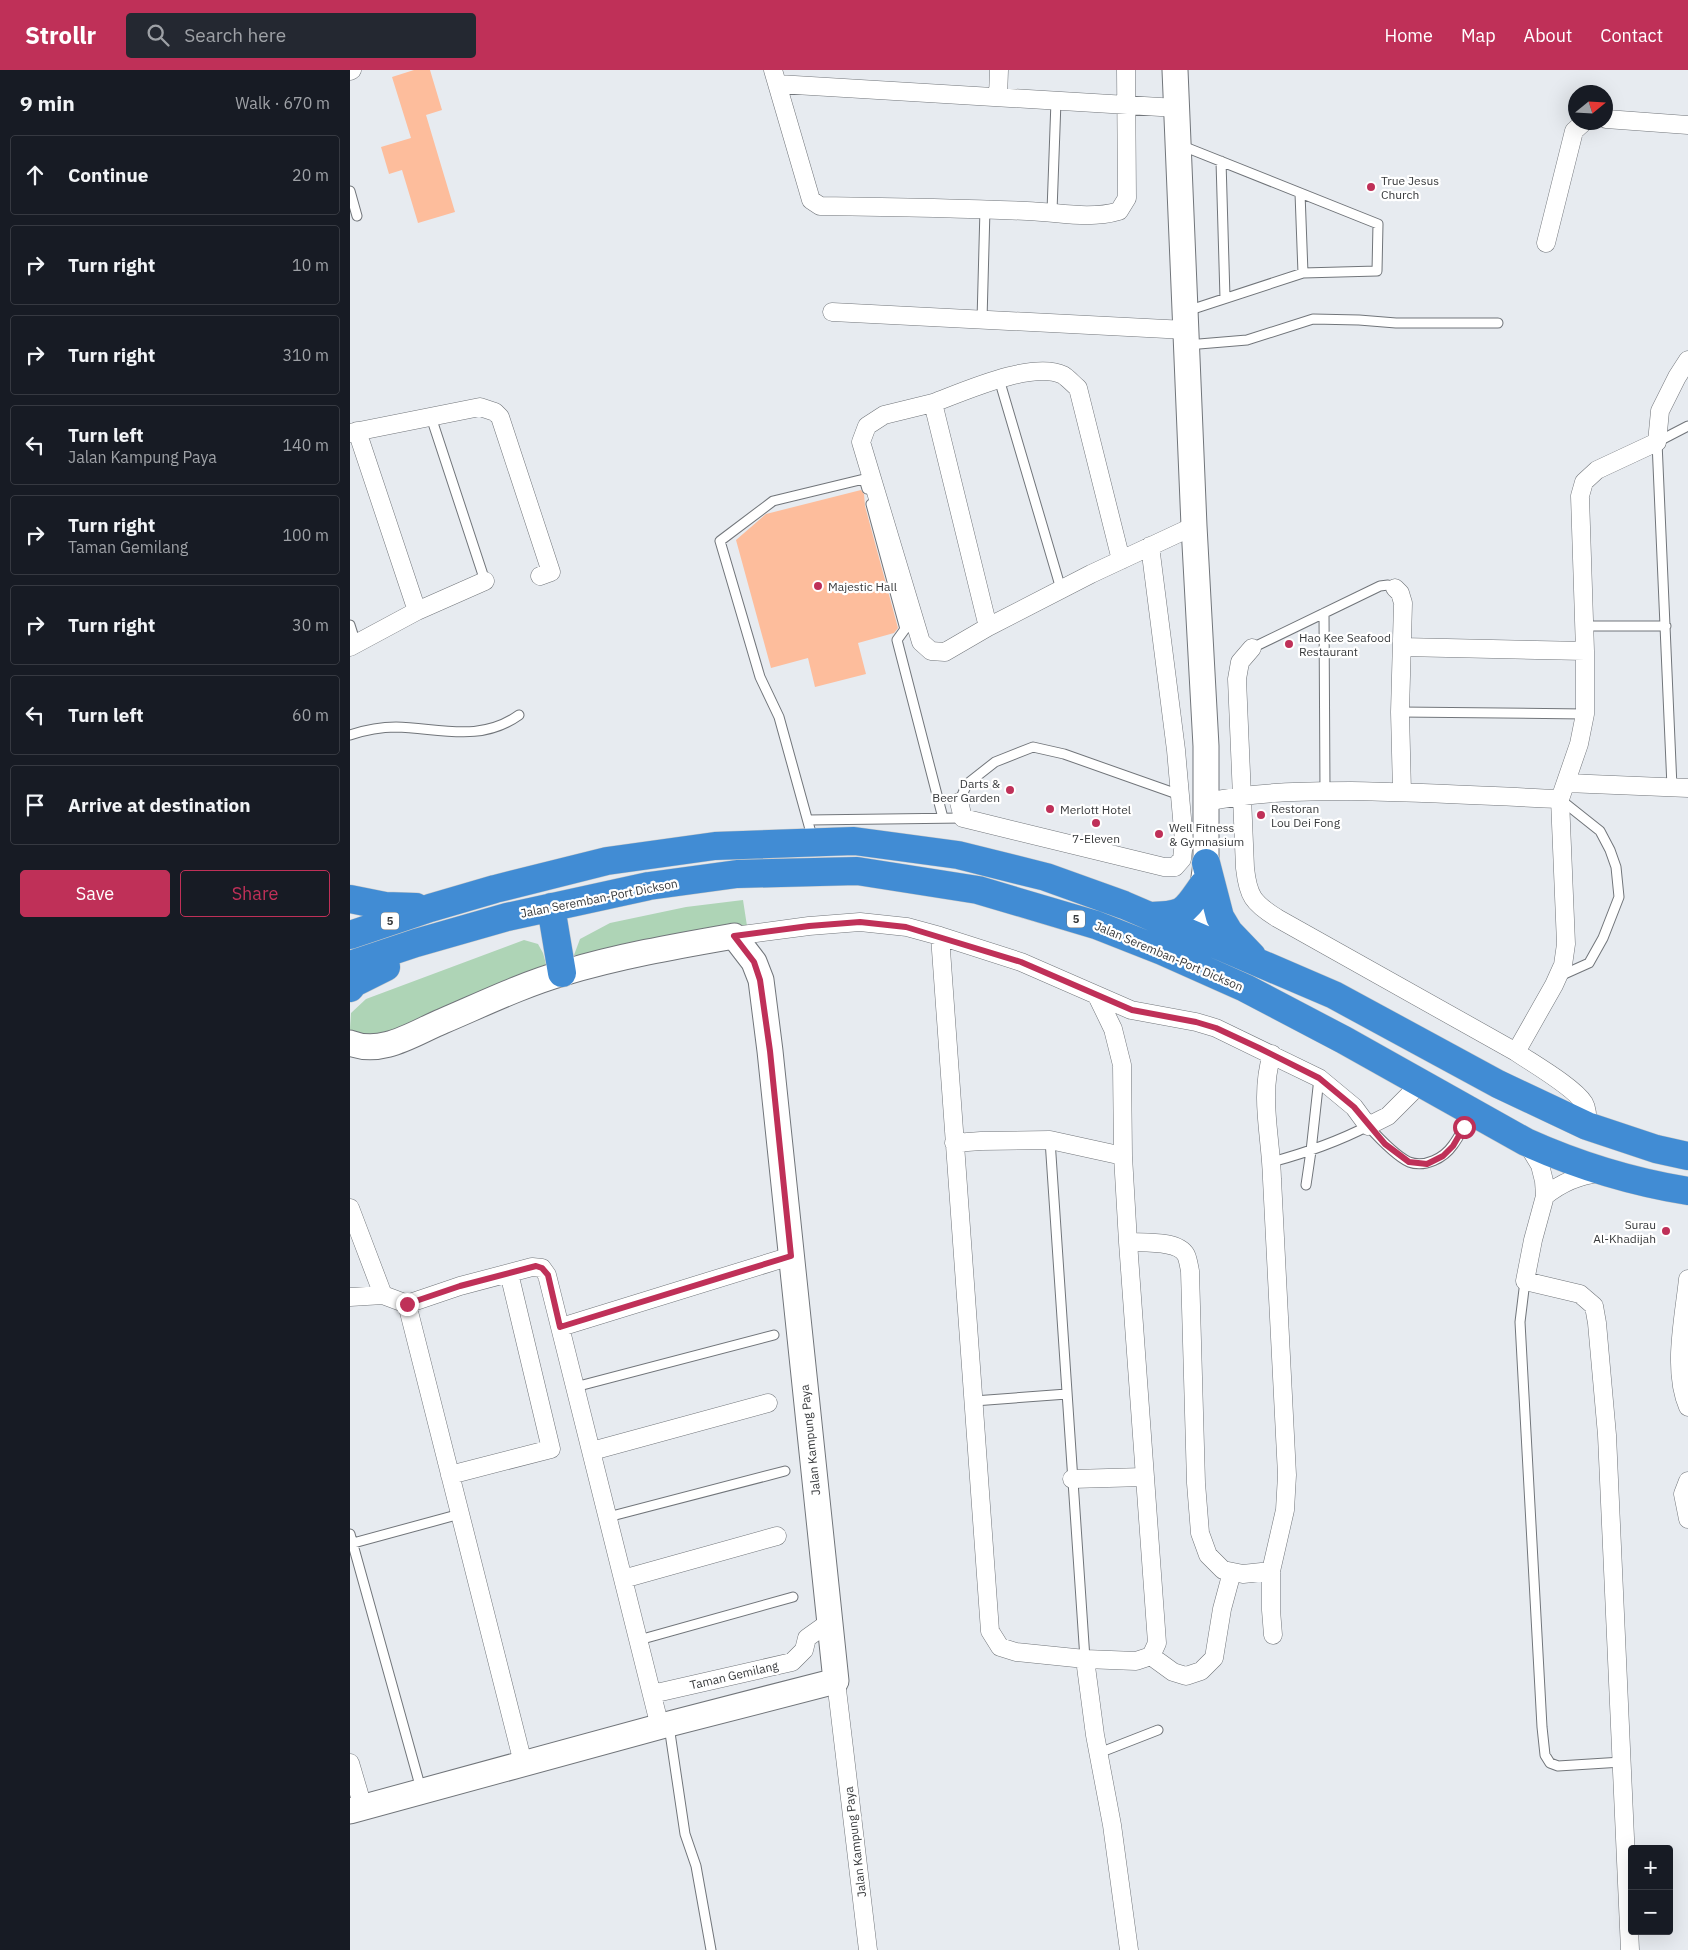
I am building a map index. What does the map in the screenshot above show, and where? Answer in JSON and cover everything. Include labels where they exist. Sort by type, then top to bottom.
[{"type":"highway","name":"5","points":[[350,935],[494,889],[607,861],[811,832],[854,841],[958,855],[1046,878],[1151,916],[1334,995],[1498,1084],[1587,1126],[1656,1149],[1688,1156]]},
{"type":"highway","name":"Jalan Seremban-Port Dickson","points":[[350,965],[416,943],[506,917],[649,886],[736,874],[857,871],[978,890],[1096,925],[1162,951],[1245,988],[1344,1040],[1526,1142],[1555,1156],[1654,1186],[1688,1191]]},
{"type":"highway","points":[[1151,916],[1173,915],[1185,910],[1205,874]]},
{"type":"highway","points":[[1205,874],[1220,916],[1229,932],[1255,960]]},
{"type":"highway","points":[[350,898],[385,906],[430,908]]},
{"type":"highway","points":[[550,907],[562,973]]},
{"type":"highway","points":[[1196,935],[1198,946],[1209,958],[1302,1005],[1330,1022],[1344,1040]]},
{"type":"highway","points":[[350,988],[354,983],[402,959],[416,943]]},
{"type":"street","points":[[998,97],[999,70]]},
{"type":"street","points":[[1126,70],[1127,104],[1127,198],[1119,211],[1093,216],[985,209],[820,206],[811,200],[775,77],[998,97],[1127,104],[1177,108]]},
{"type":"street","points":[[1175,70],[1194,526],[1206,746],[1205,874],[1196,935]]},
{"type":"street","points":[[1613,120],[1688,125]]},
{"type":"street","points":[[1546,243],[1575,130]]},
{"type":"street","points":[[832,312],[1186,329]]},
{"type":"street","points":[[1516,1052],[1557,978],[1563,965],[1566,944],[1560,800],[1579,744],[1585,714],[1580,496],[1584,482],[1597,470],[1657,442],[1660,411],[1688,360]]},
{"type":"street","points":[[1121,560],[1078,388],[1063,375],[1038,370],[999,379],[933,403],[884,415],[867,426],[861,442],[910,626],[921,642],[931,651],[945,652],[1061,589],[1194,526]]},
{"type":"street","points":[[933,403],[988,627]]},
{"type":"street","points":[[417,611],[354,432],[480,407],[495,412],[500,417],[551,572],[540,576]]},
{"type":"street","points":[[961,810],[1164,867],[1175,867],[1182,859],[1184,841],[1176,750],[1150,546]]},
{"type":"street","points":[[353,646],[417,611],[485,581]]},
{"type":"street","points":[[1395,588],[1400,593],[1403,603],[1400,712],[1402,792]]},
{"type":"street","points":[[1402,647],[1585,651]]},
{"type":"street","points":[[1252,648],[1240,662],[1237,679],[1246,882],[1251,897],[1261,908],[1516,1052],[1573,1092],[1583,1102],[1587,1112],[1587,1126]]},
{"type":"street","points":[[1176,750],[1206,746]]},
{"type":"street","points":[[1566,783],[1680,787]]},
{"type":"street","points":[[1206,802],[1242,795],[1324,791],[1402,792],[1560,800]]},
{"type":"street","points":[[350,1044],[362,1048],[390,1045],[532,983],[609,960],[734,936],[809,926],[860,922],[906,927],[940,936],[1021,962],[1132,1010],[1196,1022],[1216,1028],[1319,1078],[1354,1107],[1368,1126],[1388,1116],[1421,1083]]},
{"type":"street","name":"Jalan Kampung Paya","points":[[734,936],[754,962],[760,980],[770,1051],[828,1623],[868,1950]]},
{"type":"street","points":[[940,936],[990,1631],[1000,1647],[1016,1652],[1086,1659],[1136,1661],[1151,1656],[1157,1643],[1128,1242],[1123,1156],[1122,1065],[1113,1029],[1097,996]]},
{"type":"street","points":[[1272,1054],[1267,1072],[1265,1107],[1272,1162],[1287,1475],[1285,1510],[1271,1571],[1273,1635]]},
{"type":"street","points":[[954,1143],[1050,1140],[1123,1156]]},
{"type":"street","points":[[1526,1142],[1540,1165],[1545,1196],[1524,1281],[1580,1294],[1594,1306],[1597,1323],[1607,1435],[1630,1950]]},
{"type":"street","points":[[1545,1196],[1556,1188],[1586,1174],[1608,1172]]},
{"type":"street","points":[[350,1208],[383,1295]]},
{"type":"street","points":[[1128,1242],[1167,1244],[1180,1248],[1187,1256],[1190,1271],[1196,1482],[1200,1532],[1208,1555],[1223,1570],[1243,1574],[1271,1571]]},
{"type":"street","points":[[560,1327],[791,1256]]},
{"type":"street","points":[[350,1298],[383,1295],[407,1304],[509,1272],[536,1266],[542,1268],[548,1275],[652,1694],[665,1725]]},
{"type":"street","points":[[450,1475],[551,1449],[509,1272]]},
{"type":"street","points":[[1688,1279],[1681,1344],[1681,1382],[1688,1407]]},
{"type":"street","points":[[407,1304],[523,1763]]},
{"type":"street","points":[[592,1451],[768,1403]]},
{"type":"street","points":[[1072,1479],[1144,1476]]},
{"type":"street","points":[[1688,1481],[1683,1494],[1688,1519]]},
{"type":"street","points":[[624,1579],[776,1536]]},
{"type":"street","points":[[1151,1656],[1173,1672],[1186,1676],[1201,1671],[1214,1658],[1222,1609],[1232,1572]]},
{"type":"street","name":"Taman Gemilang","points":[[652,1694],[792,1662],[804,1650],[807,1638],[828,1623]]},
{"type":"street","points":[[1086,1659],[1129,1950]]},
{"type":"street","points":[[350,1763],[356,1809],[665,1725],[836,1681]]},
{"type":"lane","points":[[1052,212],[1056,101]]},
{"type":"lane","points":[[1177,144],[1378,224],[1378,272],[1303,273],[1225,298],[1186,329]]},
{"type":"lane","points":[[1221,161],[1225,298]]},
{"type":"lane","points":[[350,191],[357,216]]},
{"type":"lane","points":[[1300,193],[1303,273]]},
{"type":"lane","points":[[982,320],[985,209]]},
{"type":"lane","points":[[1186,329],[1247,340],[1313,319],[1396,323],[1498,323]]},
{"type":"lane","points":[[999,379],[1061,589]]},
{"type":"lane","points":[[431,417],[485,581]]},
{"type":"lane","points":[[1680,787],[1666,626],[1657,442],[1688,426]]},
{"type":"lane","points":[[943,818],[897,640],[910,626],[864,480],[773,501],[720,541],[760,677],[779,717],[811,832],[943,818],[961,810],[967,784],[994,762],[1033,747],[1064,754],[1180,795]]},
{"type":"lane","points":[[1252,648],[1380,586],[1388,585],[1395,588]]},
{"type":"lane","points":[[1324,613],[1324,791]]},
{"type":"lane","points":[[350,625],[353,646]]},
{"type":"lane","points":[[1583,626],[1666,626]]},
{"type":"lane","points":[[1400,712],[1585,714]]},
{"type":"lane","points":[[350,735],[374,728],[396,727],[464,733],[507,724],[519,715]]},
{"type":"lane","points":[[1557,978],[1589,963],[1603,938],[1619,897],[1616,867],[1610,850],[1600,832],[1560,800]]},
{"type":"lane","points":[[1306,1185],[1319,1078]]},
{"type":"lane","points":[[1272,1162],[1311,1151],[1348,1137],[1368,1126],[1385,1144],[1409,1162],[1427,1164],[1443,1156],[1453,1146],[1472,1112]]},
{"type":"lane","points":[[1050,1140],[1072,1479],[1086,1659]]},
{"type":"lane","points":[[1524,1281],[1520,1322],[1545,1755],[1550,1763],[1558,1766],[1622,1762]]},
{"type":"lane","points":[[576,1387],[774,1335]]},
{"type":"lane","points":[[974,1401],[1067,1394]]},
{"type":"lane","points":[[608,1517],[785,1472]]},
{"type":"lane","points":[[422,1791],[351,1540],[460,1514]]},
{"type":"lane","points":[[639,1640],[793,1597]]},
{"type":"lane","points":[[665,1725],[684,1834],[696,1866],[711,1950]]},
{"type":"lane","points":[[1099,1753],[1158,1730]]},
{"type":"green space","points":[[743,900],[747,926],[598,956],[574,955],[580,939],[610,923],[686,907]]},
{"type":"green space","points":[[524,940],[538,944],[546,964],[533,977],[429,1022],[356,1040],[350,1029],[351,1013],[366,999]]},
{"type":"building","points":[[414,70],[430,70],[442,110],[426,115],[455,212],[418,223],[402,170],[389,174],[381,147],[411,138],[392,77]]},
{"type":"building","name":"Majestic Hall","points":[[861,490],[864,494],[865,506],[898,628],[894,633],[858,643],[866,674],[815,687],[808,658],[771,668],[736,540],[766,514]]},
{"type":"place","name":"True Jesus Church","points":[[1371,187]]},
{"type":"place","name":"Majestic Hall","points":[[818,586]]},
{"type":"place","name":"Hao Kee Seafood Restaurant","points":[[1289,644]]},
{"type":"place","name":"Darts & Beer Garden","points":[[1010,790]]},
{"type":"place","name":"Merlott Hotel","points":[[1050,809]]},
{"type":"place","name":"Restoran Lou Dei Fong","points":[[1261,815]]},
{"type":"place","name":"7-Eleven","points":[[1096,823]]},
{"type":"place","name":"Well Fitness & Gymnasium","points":[[1159,834]]},
{"type":"place","name":"Surau Al-Khadijah","points":[[1666,1231]]},
{"type":"route","points":[[407,1304],[460,1286],[536,1266],[542,1268],[548,1275],[560,1327],[791,1256],[770,1051],[760,980],[754,962],[734,936],[809,926],[860,922],[906,927],[1021,962],[1132,1010],[1196,1022],[1216,1028],[1259,1048],[1319,1078],[1354,1107],[1385,1144],[1409,1162],[1427,1164],[1443,1156],[1453,1146],[1464,1127]]}]
